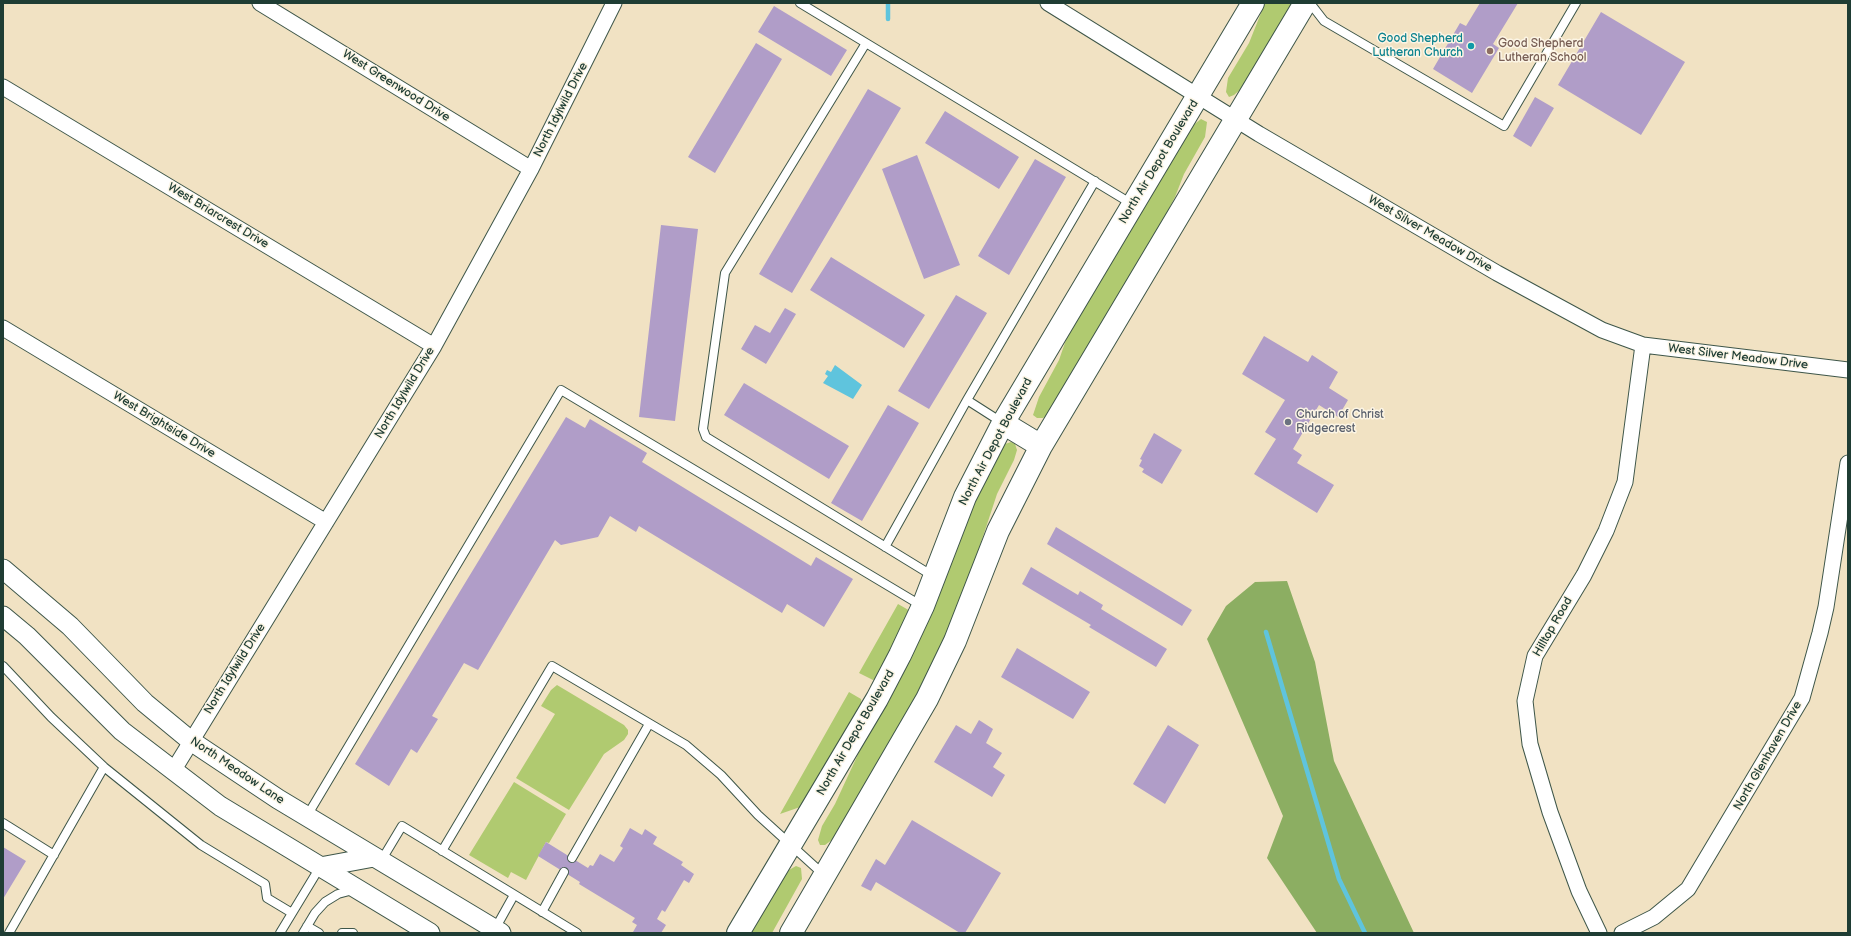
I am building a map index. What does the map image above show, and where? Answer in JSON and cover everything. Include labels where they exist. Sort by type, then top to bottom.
[{"type":"main road","name":"North Air Depot Boulevard","points":[[738,933],[877,698],[913,628],[965,498],[1003,423],[1253,3]]},
{"type":"main road","points":[[791,933],[927,699],[955,641],[998,531],[1041,446],[1305,3]]},
{"type":"main road","points":[[1003,423],[1041,446]]},
{"type":"street","name":"West Greenwood Drive","points":[[260,3],[531,170]]},
{"type":"street","name":"North Idylwild Drive","points":[[173,771],[434,346],[531,170],[614,3]]},
{"type":"street","name":"West Silver Meadow Drive","points":[[1048,3],[1236,118],[1259,134],[1497,273],[1602,330],[1643,345],[1848,370]]},
{"type":"street","name":"West Briarcrest Drive","points":[[3,87],[434,346]]},
{"type":"street","name":"West Brightside Drive","points":[[3,328],[326,522]]},
{"type":"street","name":"Hilltop Road","points":[[1599,933],[1579,891],[1550,812],[1530,744],[1525,701],[1535,656],[1584,575],[1606,531],[1625,482],[1643,345]]},
{"type":"street","name":"North Glenhaven Drive","points":[[1622,933],[1654,917],[1688,889],[1802,698],[1826,607],[1848,463]]},
{"type":"street","name":"North Meadow Lane","points":[[3,569],[70,626],[145,703],[191,741],[233,770],[496,932]]},
{"type":"street","points":[[3,616],[27,636],[122,731],[220,806],[430,933]]},
{"type":"street","points":[[320,866],[378,859]]},
{"type":"lane","points":[[800,3],[1133,205]]},
{"type":"lane","points":[[1310,3],[1324,21],[1504,126],[1576,3]]},
{"type":"lane","points":[[866,43],[725,273],[703,430],[706,438],[934,576]]},
{"type":"lane","points":[[885,547],[967,400],[1095,181]]},
{"type":"lane","points":[[307,816],[561,390],[923,606]]},
{"type":"lane","points":[[967,400],[1003,423]]},
{"type":"lane","points":[[3,666],[51,717],[104,767],[201,845],[266,884],[267,898],[292,913]]},
{"type":"lane","points":[[442,851],[552,666],[686,745],[721,775],[758,815],[824,875]]},
{"type":"lane","points":[[572,858],[649,724]]},
{"type":"lane","points":[[9,933],[104,767]]},
{"type":"lane","points":[[3,823],[54,855]]},
{"type":"lane","points":[[378,859],[402,826],[577,933]]},
{"type":"lane","points":[[280,933],[320,866]]},
{"type":"lane","points":[[542,912],[564,872]]},
{"type":"lane","points":[[319,933],[305,930],[325,902],[338,894],[358,889]]},
{"type":"lane","points":[[496,932],[514,895]]},
{"type":"lane","points":[[342,933],[353,933]]},
{"type":"green space","points":[[1265,3],[1294,3],[1242,88],[1234,95],[1229,97],[1226,92],[1228,78],[1249,43]]},
{"type":"green space","points":[[1201,119],[1207,122],[1205,137],[1184,174],[1175,197],[1159,228],[1051,412],[1043,418],[1037,418],[1033,415],[1039,397],[1059,360],[1067,337],[1079,313],[1187,130]]},
{"type":"green space","points":[[1011,442],[1015,444],[1017,450],[1014,460],[997,494],[966,588],[930,674],[836,837],[825,845],[820,845],[818,840],[822,826],[835,804],[997,454],[1005,444]]},
{"type":"green space","points":[[1287,581],[1315,662],[1334,761],[1414,933],[1317,933],[1267,858],[1283,816],[1207,639],[1226,606],[1255,582]]},
{"type":"green space","points":[[898,604],[912,612],[880,675],[873,680],[859,673]]},
{"type":"green space","points":[[557,685],[624,725],[628,730],[628,734],[624,740],[604,754],[569,810],[516,778],[555,714],[541,706],[551,690]]},
{"type":"green space","points":[[849,692],[861,699],[862,705],[803,806],[780,814]]},
{"type":"green space","points":[[514,782],[566,814],[549,843],[546,842],[526,880],[511,872],[508,878],[469,855]]},
{"type":"green space","points":[[796,866],[801,868],[802,879],[772,933],[750,933],[780,881],[789,870]]},
{"type":"water","points":[[835,365],[862,385],[853,399],[823,383],[828,376],[825,374],[827,370],[831,372]]},
{"type":"building","name":"Good Shepherd Lutheran Church","points":[[1480,3],[1518,3],[1493,44],[1499,48],[1472,93],[1433,69],[1460,23],[1466,26]]},
{"type":"building","points":[[774,6],[847,50],[831,76],[758,32]]},
{"type":"building","points":[[1601,12],[1685,62],[1641,135],[1558,85]]},
{"type":"building","points":[[756,43],[782,59],[715,173],[688,157]]},
{"type":"building","points":[[868,89],[901,108],[792,293],[759,274]]},
{"type":"building","points":[[1535,97],[1554,108],[1531,147],[1513,136]]},
{"type":"building","points":[[945,111],[1019,157],[999,189],[925,143]]},
{"type":"building","points":[[917,155],[960,265],[924,279],[882,169]]},
{"type":"building","points":[[1035,159],[1066,177],[1009,275],[978,256]]},
{"type":"building","points":[[661,225],[698,229],[675,421],[639,417]]},
{"type":"building","points":[[831,257],[925,315],[904,348],[810,290]]},
{"type":"building","points":[[956,295],[987,313],[929,409],[898,391]]},
{"type":"building","points":[[785,308],[796,314],[766,364],[741,349],[755,325],[770,333]]},
{"type":"building","name":"Church of Christ Ridgecrest","points":[[1264,336],[1308,362],[1312,355],[1338,372],[1329,388],[1348,400],[1338,417],[1319,405],[1293,449],[1302,455],[1297,463],[1334,485],[1317,513],[1254,474],[1276,439],[1265,432],[1285,400],[1242,374]]},
{"type":"building","points":[[744,383],[849,446],[829,479],[724,415]]},
{"type":"building","points":[[888,405],[919,423],[862,521],[831,503]]},
{"type":"building","points":[[566,417],[585,428],[590,419],[647,453],[642,462],[811,566],[816,557],[853,579],[824,627],[787,604],[782,613],[639,526],[636,532],[610,516],[598,537],[561,545],[555,540],[478,670],[464,663],[432,716],[438,719],[417,753],[411,749],[389,786],[355,764]]},
{"type":"building","points":[[1154,433],[1182,450],[1162,484],[1142,472],[1144,469],[1139,466],[1142,460],[1140,459]]},
{"type":"building","points":[[1056,527],[1192,610],[1182,626],[1047,544]]},
{"type":"building","points":[[1031,567],[1078,595],[1080,591],[1103,605],[1101,609],[1167,649],[1156,667],[1089,627],[1091,625],[1022,584]]},
{"type":"building","points":[[1017,648],[1090,692],[1073,719],[1001,677]]},
{"type":"building","points":[[979,720],[993,729],[986,743],[1002,753],[993,767],[1005,775],[992,797],[934,762],[956,725],[971,734]]},
{"type":"building","points":[[1168,725],[1199,745],[1165,804],[1133,784]]},
{"type":"building","points":[[912,820],[1001,873],[965,933],[960,933],[876,882],[871,891],[861,886],[876,859],[885,865]]},
{"type":"building","points":[[630,828],[642,835],[645,829],[657,837],[653,844],[683,862],[681,865],[694,874],[689,883],[684,880],[665,912],[662,910],[657,919],[666,925],[661,933],[633,932],[637,925],[632,922],[635,918],[579,884],[580,882],[538,856],[546,842],[588,868],[590,865],[593,866],[600,854],[614,862],[623,848],[620,846]]},
{"type":"building","points":[[3,847],[26,861],[3,899]]},
{"type":"waterway","points":[[888,3],[888,19]]},
{"type":"waterway","points":[[1266,632],[1339,879],[1365,933]]},
{"type":"place","name":"Good Shepherd Lutheran Church","points":[[1471,46]]},
{"type":"place","name":"Good Shepherd Lutheran School","points":[[1490,51]]},
{"type":"place","name":"Church of Christ Ridgecrest","points":[[1288,422]]}]
